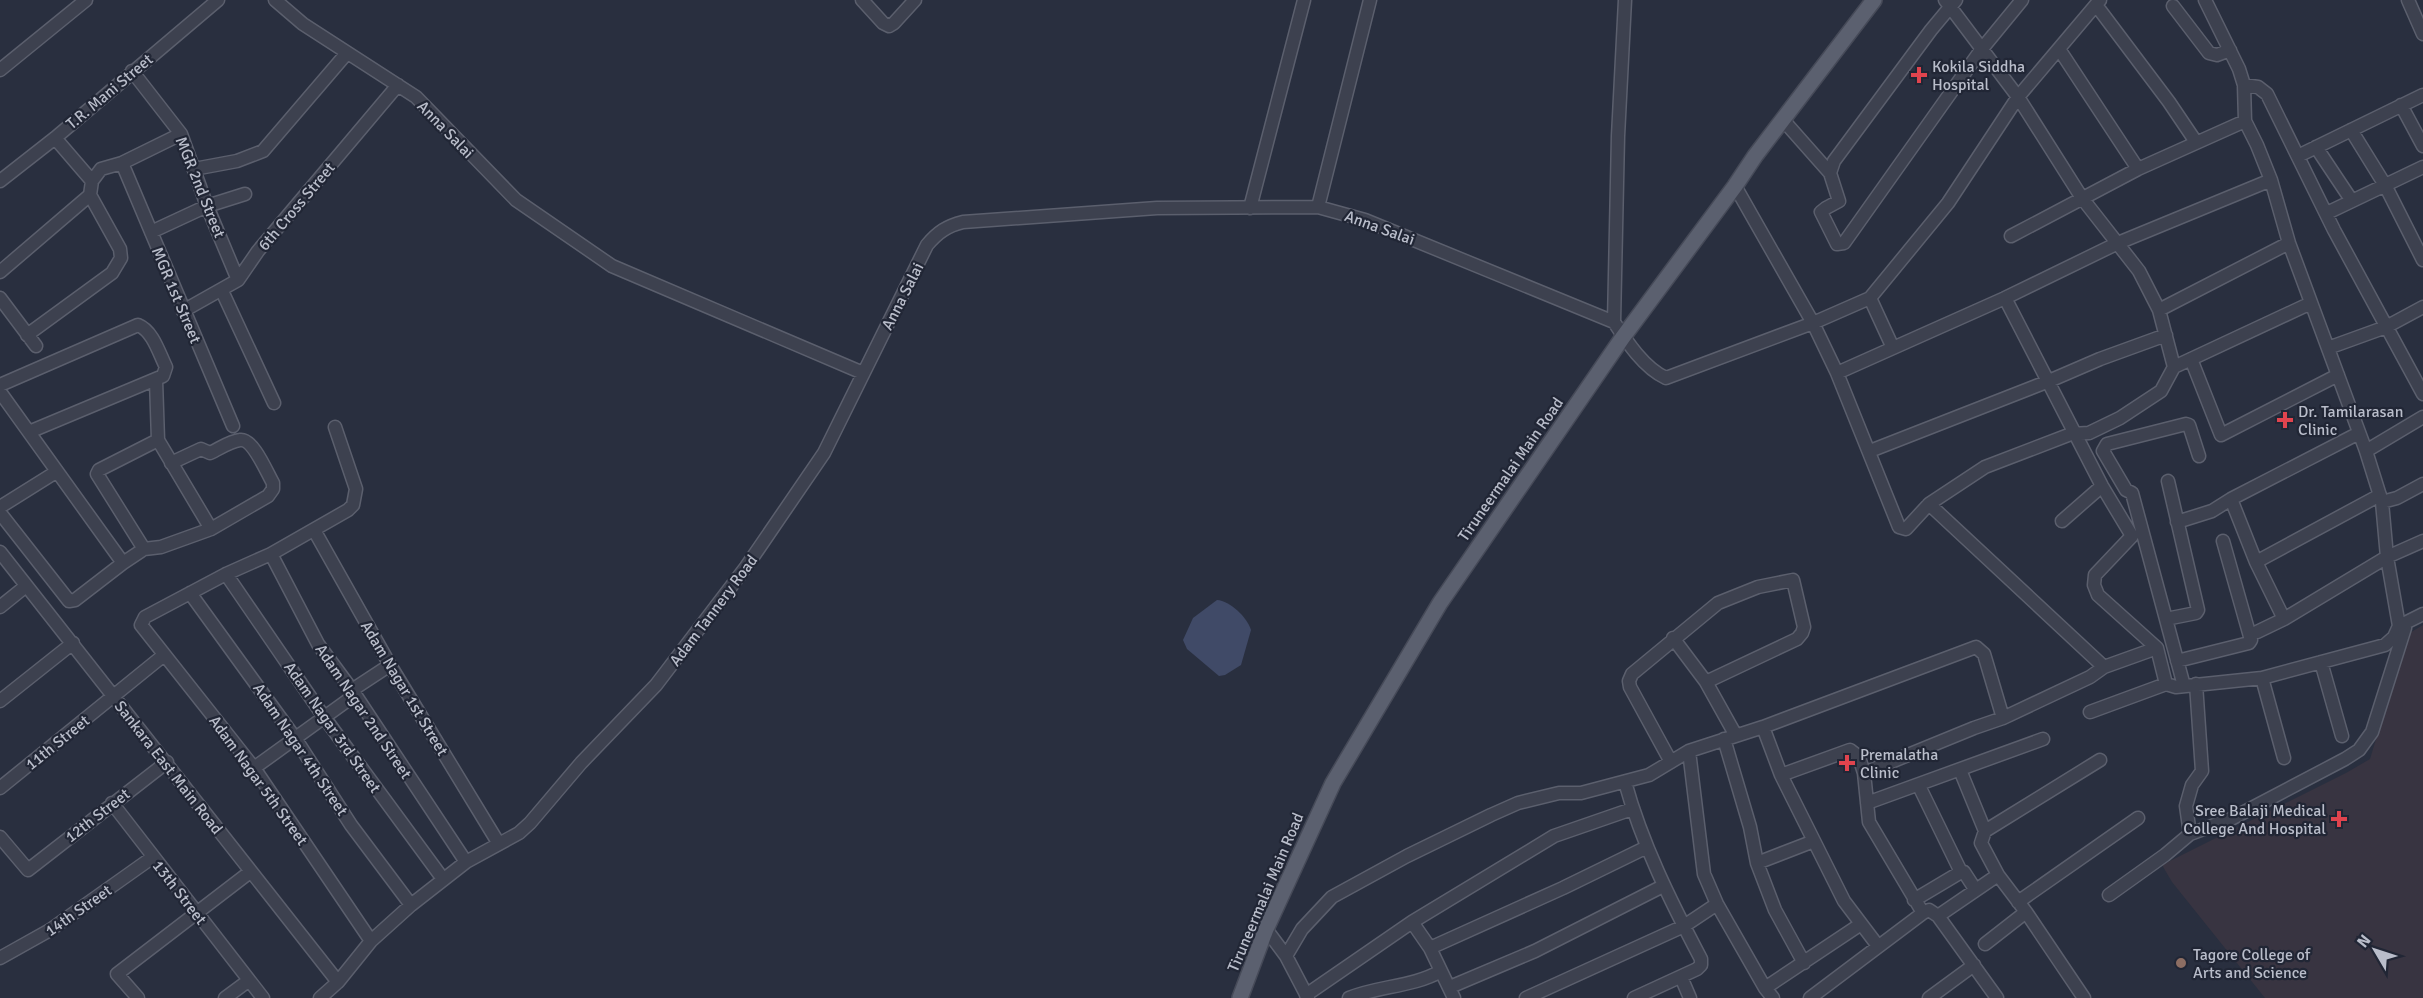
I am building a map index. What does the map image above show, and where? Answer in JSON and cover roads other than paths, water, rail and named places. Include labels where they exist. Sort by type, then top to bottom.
[{"type":"main road","name":"Tiruneermalai Main Road","points":[[1243,996],[1266,929],[1333,783],[1440,603],[1623,337],[1755,156],[1784,121],[1874,0]]},
{"type":"street","points":[[0,70],[86,0]]},
{"type":"street","name":"T.R. Mani Street","points":[[0,181],[55,138],[218,0]]},
{"type":"street","name":"Anna Salai","points":[[275,0],[303,24],[416,97],[516,200],[612,266],[863,373],[927,245],[936,234],[948,226],[963,222],[1157,208],[1318,207],[1365,220],[1614,322]]},
{"type":"street","points":[[862,0],[882,22],[889,26],[914,1]]},
{"type":"street","points":[[1250,208],[1304,0]]},
{"type":"street","points":[[1318,207],[1370,0]]},
{"type":"street","points":[[1625,0],[1618,136],[1614,322],[1623,337],[1652,369],[1666,378],[1813,323],[1870,298],[1948,203],[2018,97],[2098,3],[2196,142]]},
{"type":"street","points":[[1784,121],[1830,173],[1839,201],[1821,212],[1834,241],[1840,245],[1844,243],[1981,50],[2022,0]]},
{"type":"street","points":[[2109,895],[2190,834],[2231,819],[2359,750],[2372,732],[2403,624],[2387,556],[2381,499],[2367,451],[2289,243],[2271,180],[2245,121],[2244,85],[2230,50],[2205,0]]},
{"type":"street","points":[[2408,0],[2423,34]]},
{"type":"street","points":[[1830,173],[1833,162],[1950,2],[1981,50],[2018,97],[2082,198],[2139,271],[2159,310],[2174,367]]},
{"type":"street","points":[[2173,6],[2209,53],[2217,55],[2230,50]]},
{"type":"street","points":[[2059,49],[2138,169]]},
{"type":"street","points":[[194,169],[237,161],[263,152],[347,53]]},
{"type":"street","name":"MGR 2nd Street","points":[[132,71],[181,134],[207,206],[238,280]]},
{"type":"street","name":"6th Cross Street","points":[[183,311],[238,280],[258,251],[398,85]]},
{"type":"street","points":[[2244,85],[2258,87],[2267,94],[2386,327],[2423,394]]},
{"type":"street","points":[[2298,156],[2423,95]]},
{"type":"street","points":[[2401,105],[2423,146]]},
{"type":"street","points":[[2011,236],[2138,169],[2245,121]]},
{"type":"street","points":[[2351,130],[2385,185],[2423,260]]},
{"type":"street","points":[[27,335],[112,273],[121,258],[120,249],[90,195],[92,181],[101,169],[122,163],[181,134]]},
{"type":"street","points":[[55,138],[92,181]]},
{"type":"street","points":[[2316,147],[2352,201]]},
{"type":"street","name":"MGR 1st Street","points":[[122,163],[233,426]]},
{"type":"street","points":[[2327,213],[2423,167]]},
{"type":"street","points":[[1837,374],[2005,298],[2118,243],[2271,180]]},
{"type":"street","points":[[1735,186],[1813,323],[1870,452],[1899,527],[1906,529],[1929,504],[1985,467],[2076,434],[2088,433],[2120,418],[2161,391],[2174,367],[2311,303]]},
{"type":"street","points":[[151,232],[207,206],[245,194]]},
{"type":"street","points":[[0,272],[90,195]]},
{"type":"street","points":[[2159,310],[2289,243]]},
{"type":"street","points":[[222,291],[274,403]]},
{"type":"street","points":[[0,298],[36,346]]},
{"type":"street","points":[[1870,298],[1893,348]]},
{"type":"street","points":[[2005,298],[2102,486],[2132,536],[2095,575],[2094,585],[2098,596],[2157,648],[2166,684]]},
{"type":"street","points":[[2328,348],[2386,327],[2423,307]]},
{"type":"street","points":[[0,385],[138,325],[144,328],[151,337],[166,367],[163,376],[29,432]]},
{"type":"street","points":[[1870,452],[2100,359],[2166,335]]},
{"type":"street","points":[[2192,358],[2221,435],[2338,375]]},
{"type":"street","name":"Adam Tannery Road","points":[[320,998],[338,982],[371,941],[411,905],[466,862],[519,832],[530,823],[581,764],[656,685],[746,567],[824,453],[863,373]]},
{"type":"street","points":[[156,380],[158,440],[211,529]]},
{"type":"street","points":[[0,392],[123,563]]},
{"type":"street","points":[[2367,451],[2423,417]]},
{"type":"street","points":[[2190,834],[2186,806],[2192,785],[2202,771],[2190,685],[2177,661],[2132,493],[2126,490],[2103,451],[2107,444],[2186,424],[2189,425],[2199,456]]},
{"type":"street","points":[[190,593],[271,554],[348,510],[355,499],[356,489],[335,427]]},
{"type":"street","points":[[2177,522],[2212,512],[2230,499],[2359,433]]},
{"type":"street","points":[[144,549],[97,474],[99,470],[158,440]]},
{"type":"street","points":[[0,513],[69,601],[75,600],[144,549],[162,547],[211,529],[268,496],[273,489],[273,483],[252,445],[246,440],[239,440],[210,453],[201,449],[171,463]]},
{"type":"street","points":[[0,507],[56,472]]},
{"type":"street","points":[[2166,619],[2196,613],[2198,610],[2168,481]]},
{"type":"street","points":[[2256,562],[2381,499],[2397,498],[2423,484]]},
{"type":"street","points":[[2062,520],[2102,486]]},
{"type":"street","points":[[2230,499],[2256,562],[2284,619]]},
{"type":"street","points":[[1929,504],[2104,667]]},
{"type":"street","name":"Adam Nagar 1st Street","points":[[314,530],[390,665],[498,844]]},
{"type":"street","points":[[2177,661],[2249,643],[2251,640],[2223,541]]},
{"type":"street","points":[[2257,632],[2284,619],[2387,556],[2423,541]]},
{"type":"street","name":"Sankara East Main Road","points":[[0,552],[338,982]]},
{"type":"street","name":"Adam Nagar 2nd Street","points":[[271,554],[318,644],[353,692],[466,862]]},
{"type":"street","name":"Adam Nagar 3rd Street","points":[[226,574],[324,717],[443,879]]},
{"type":"street","points":[[1671,762],[1629,681],[1632,674],[1718,603],[1758,587],[1792,580],[1804,627],[1797,639],[1706,682]]},
{"type":"street","points":[[0,607],[26,586]]},
{"type":"street","name":"Adam Nagar 5th Street","points":[[190,593],[145,617],[141,625],[254,768],[371,941]]},
{"type":"street","name":"Adam Nagar 4th Street","points":[[190,593],[295,738],[351,825],[411,905]]},
{"type":"street","points":[[2090,712],[2166,684],[2176,687],[2262,678],[2385,645],[2403,624],[2423,614]]},
{"type":"street","points":[[1673,638],[1706,682],[1730,736],[1757,863],[1775,910],[1804,963]]},
{"type":"street","points":[[0,701],[73,644]]},
{"type":"street","points":[[1286,956],[1302,929],[1332,897],[1407,856],[1518,803],[1559,793],[1581,793],[1649,775],[1689,752],[1730,736],[1763,727],[1976,647],[1984,654],[2003,718]]},
{"type":"street","points":[[1864,773],[2003,718],[2090,677],[2104,667],[2157,648]]},
{"type":"street","name":"11th Street","points":[[0,788],[164,655]]},
{"type":"street","points":[[2321,662],[2342,736]]},
{"type":"street","points":[[254,768],[390,665]]},
{"type":"street","points":[[2262,678],[2284,758]]},
{"type":"street","points":[[1763,727],[1782,775],[1844,901],[1878,946]]},
{"type":"street","points":[[1867,803],[2043,739]]},
{"type":"street","points":[[1782,775],[1850,750],[1859,757],[1864,773],[1869,822],[1923,913]]},
{"type":"street","points":[[1689,752],[1704,874],[1717,904],[1769,993],[1804,963],[1861,924]]},
{"type":"street","points":[[1985,831],[2100,759]]},
{"type":"street","name":"12th Street","points":[[0,837],[28,870],[167,762]]},
{"type":"street","points":[[1960,770],[1985,831],[1982,843],[1998,875],[2084,998]]},
{"type":"street","points":[[1625,782],[1632,809],[1663,886],[1701,959],[1701,965],[1697,969],[1634,998]]},
{"type":"street","points":[[1919,786],[1960,872],[1964,872],[1975,889]]},
{"type":"street","name":"13th Street","points":[[112,803],[263,998]]},
{"type":"street","points":[[1266,929],[1286,956],[1307,996],[1412,922],[1554,836],[1632,809]]},
{"type":"street","points":[[1985,944],[2022,907],[2138,818]]},
{"type":"street","points":[[1757,863],[1814,841]]},
{"type":"street","points":[[1430,948],[1647,847]]},
{"type":"street","name":"14th Street","points":[[0,958],[50,930],[153,857]]},
{"type":"street","points":[[138,998],[117,974],[250,872]]},
{"type":"street","points":[[1914,900],[1960,872]]},
{"type":"street","points":[[1938,916],[1998,875]]},
{"type":"street","points":[[1412,922],[1430,948],[1452,993],[1663,886]]},
{"type":"street","points":[[1526,998],[1684,926],[1717,904]]},
{"type":"street","points":[[1810,998],[1929,910],[1938,916],[1997,998]]},
{"type":"street","points":[[1929,998],[1974,965]]},
{"type":"street","points":[[1349,998],[1363,992],[1394,987],[1441,971]]},
{"type":"street","points":[[1681,977],[1690,998]]},
{"type":"street","points":[[225,998],[248,981]]},
{"type":"water","points":[[1217,600],[1237,610],[1251,630],[1241,665],[1219,676],[1187,649],[1183,640],[1193,618]]},
{"type":"place","name":"Kokila Siddha Hospital","points":[[1919,75]]},
{"type":"place","name":"Dr. Tamilarasan Clinic","points":[[2285,420]]},
{"type":"place","name":"Premalatha Clinic","points":[[1847,763]]},
{"type":"place","name":"Sree Balaji Medical College And Hospital","points":[[2339,819]]},
{"type":"place","name":"Tagore College of Arts and Science","points":[[2181,963]]}]
